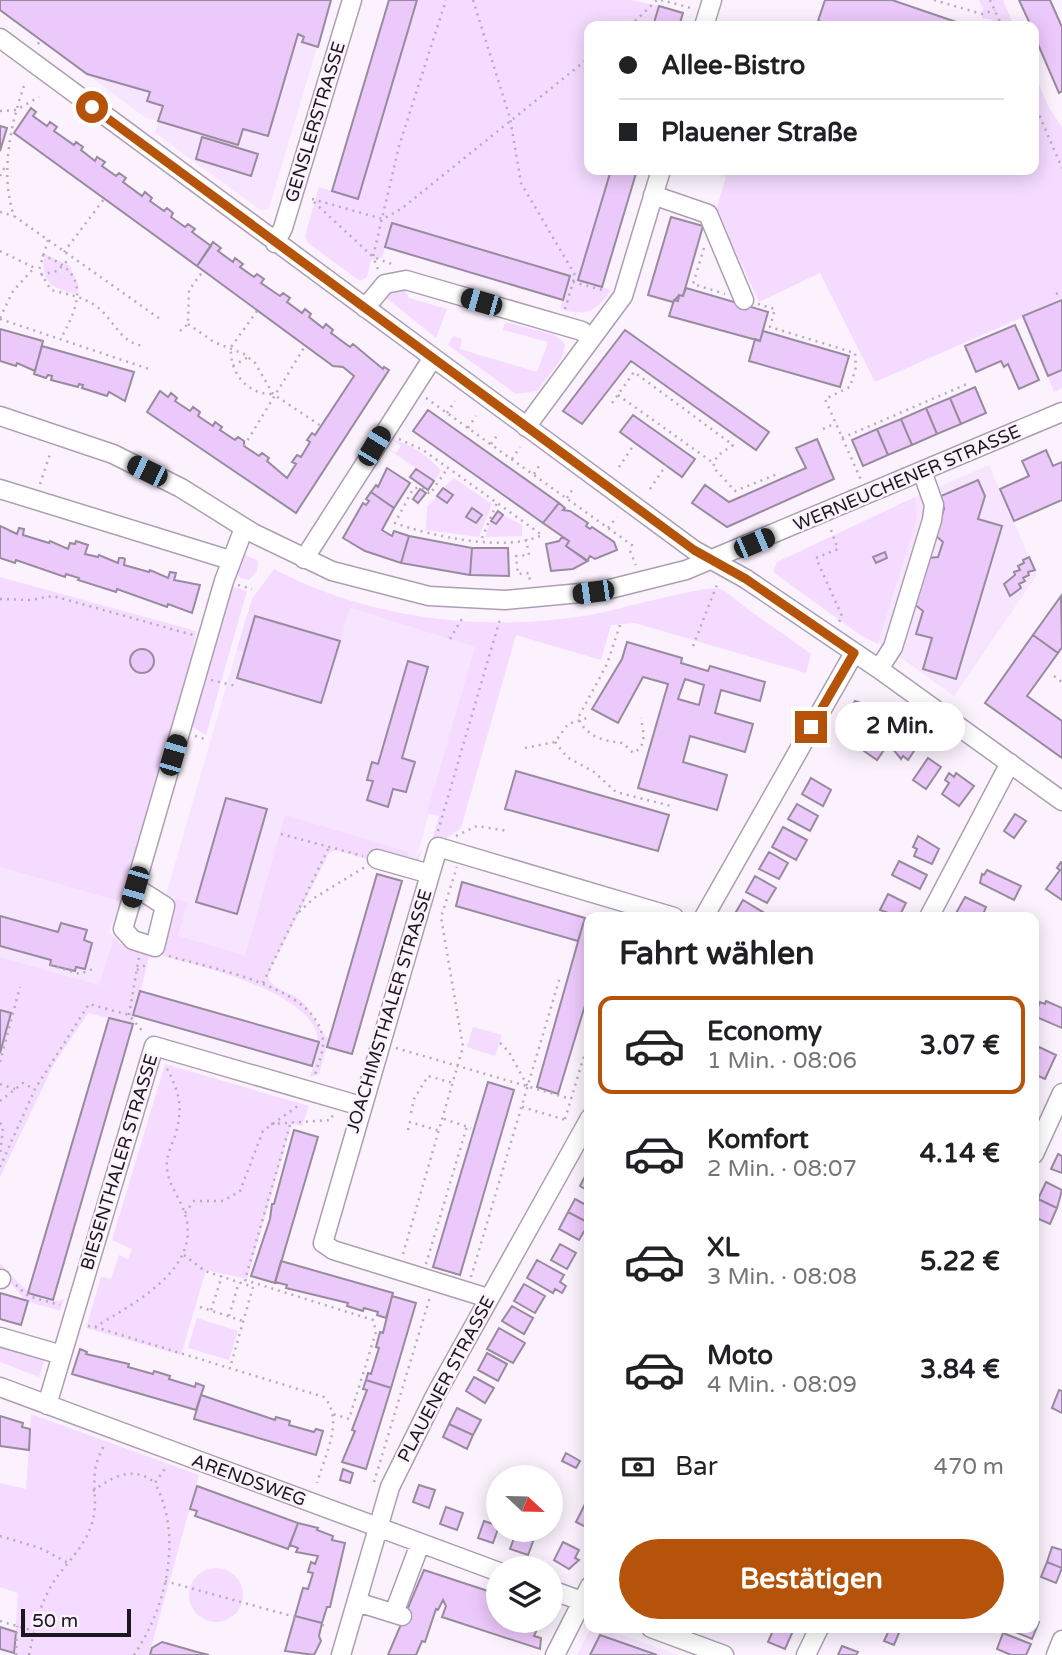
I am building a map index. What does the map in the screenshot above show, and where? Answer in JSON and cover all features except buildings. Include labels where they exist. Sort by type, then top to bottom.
[{"type":"street","name":"GENSLERSTRASSE","points":[[275,243],[282,228],[352,0]]},
{"type":"street","points":[[0,38],[694,550],[712,559],[879,669],[1062,801]]},
{"type":"street","points":[[526,427],[623,296],[659,175]]},
{"type":"street","points":[[653,195],[708,214],[744,300]]},
{"type":"street","points":[[365,309],[385,284],[406,280],[582,331],[590,338]]},
{"type":"street","points":[[304,559],[384,430],[432,359]]},
{"type":"street","name":"WERNEUCHENER STRASSE","points":[[0,416],[113,454],[181,488],[244,528],[304,559],[387,587],[429,596],[505,600],[602,591],[686,570],[1062,412]]},
{"type":"street","points":[[879,669],[893,647],[932,520],[934,505],[922,471]]},
{"type":"street","points":[[0,489],[230,560]]},
{"type":"street","points":[[135,887],[146,897],[162,903],[166,910],[155,947],[133,940],[123,929],[135,887],[196,677],[206,639],[230,560],[244,528]]},
{"type":"street","points":[[707,912],[854,653]]},
{"type":"street","points":[[932,912],[1010,763]]},
{"type":"street","points":[[438,847],[657,912]]},
{"type":"street","name":"JOACHIMSTHALER STRASSE","points":[[438,847],[323,1243],[332,1250],[488,1298]]},
{"type":"street","points":[[377,859],[430,874]]},
{"type":"street","name":"BIESENTHALER STRASSE","points":[[47,1405],[154,1046],[361,1106]]},
{"type":"street","points":[[1039,1143],[1062,1093]]},
{"type":"street","name":"PLAUENER STRASSE","points":[[341,1655],[376,1528],[378,1495],[584,1129]]},
{"type":"street","points":[[0,1337],[62,1355]]},
{"type":"street","name":"ARENDSWEG","points":[[0,1387],[486,1567]]},
{"type":"street","points":[[357,1602],[398,1615],[420,1544]]},
{"type":"street","points":[[563,1592],[584,1596]]},
{"type":"street","points":[[555,1655],[584,1602]]},
{"type":"street","points":[[665,1633],[724,1655]]},
{"type":"street","points":[[806,1655],[817,1633]]},
{"type":"street","points":[[1056,1655],[1062,1640]]},
{"type":"path","points":[[373,257],[399,146],[446,0]]},
{"type":"path","points":[[473,0],[510,118],[522,183],[575,275],[564,313]]},
{"type":"path","points":[[636,21],[659,0],[708,13]]},
{"type":"path","points":[[934,0],[982,14],[995,9]]},
{"type":"path","points":[[990,0],[1000,21]]},
{"type":"path","points":[[38,44],[41,40]]},
{"type":"path","points":[[392,264],[373,257],[312,199],[383,219],[401,208],[510,118],[584,62]]},
{"type":"path","points":[[14,216],[9,204],[6,165],[16,110],[24,86]]},
{"type":"path","points":[[0,111],[16,110],[39,97]]},
{"type":"path","points":[[1039,115],[1062,168]]},
{"type":"path","points":[[0,176],[6,165]]},
{"type":"path","points":[[64,252],[104,199]]},
{"type":"path","points":[[0,212],[14,216],[163,321]]},
{"type":"path","points":[[48,240],[39,270],[51,290],[78,296],[96,305],[129,342],[143,346]]},
{"type":"path","points":[[704,247],[693,284],[775,309],[770,327],[855,353],[856,367],[850,387],[825,399],[861,480]]},
{"type":"path","points":[[0,251],[39,270]]},
{"type":"path","points":[[42,255],[65,265],[76,281],[78,305],[61,338]]},
{"type":"path","points":[[41,275],[57,271],[71,257]]},
{"type":"path","points":[[34,268],[13,291],[0,319],[152,370]]},
{"type":"path","points":[[180,331],[188,324],[189,290],[203,271]]},
{"type":"path","points":[[688,278],[695,280]]},
{"type":"path","points":[[573,282],[613,293]]},
{"type":"path","points":[[1056,294],[1062,291]]},
{"type":"path","points":[[257,311],[230,347],[232,366],[246,386],[274,395],[321,426]]},
{"type":"path","points":[[188,324],[214,342],[248,357],[274,395]]},
{"type":"path","points":[[244,446],[305,346]]},
{"type":"path","points":[[232,366],[248,357]]},
{"type":"path","points":[[612,403],[634,372],[733,445],[723,450],[713,462]]},
{"type":"path","points":[[842,438],[967,384]]},
{"type":"path","points":[[412,388],[636,548]]},
{"type":"path","points":[[618,395],[713,462],[717,475],[735,491],[780,473]]},
{"type":"path","points":[[447,413],[455,401]]},
{"type":"path","points":[[468,428],[476,416]]},
{"type":"path","points":[[823,429],[836,423]]},
{"type":"path","points":[[384,430],[423,450],[542,535],[526,539],[482,540],[430,534],[396,523],[413,489],[420,487],[430,494],[447,469]]},
{"type":"path","points":[[491,444],[499,433]]},
{"type":"path","points":[[619,467],[633,446]]},
{"type":"path","points":[[512,459],[520,447]]},
{"type":"path","points":[[34,500],[50,454]]},
{"type":"path","points":[[534,474],[541,463]]},
{"type":"path","points":[[650,489],[666,466]]},
{"type":"path","points":[[567,498],[574,487]]},
{"type":"path","points":[[482,540],[497,503]]},
{"type":"path","points":[[608,528],[617,517]]},
{"type":"path","points":[[831,530],[838,549],[816,558],[842,616],[838,624]]},
{"type":"path","points":[[526,539],[529,555],[516,556],[517,574],[529,573],[530,581]]},
{"type":"path","points":[[630,551],[636,565]]},
{"type":"path","points":[[693,646],[718,582]]},
{"type":"path","points":[[0,599],[30,600],[53,596],[206,639]]},
{"type":"path","points":[[450,639],[463,617]]},
{"type":"path","points":[[500,619],[436,839],[438,847],[477,826],[508,831]]},
{"type":"path","points":[[578,720],[579,710],[607,664],[620,625]]},
{"type":"path","points":[[1054,676],[1062,682]]},
{"type":"path","points":[[196,677],[236,685]]},
{"type":"path","points":[[525,748],[555,742],[568,724],[587,718]]},
{"type":"path","points":[[578,720],[600,740],[623,743],[633,753],[642,746],[645,735],[640,718]]},
{"type":"path","points":[[555,742],[567,757],[594,772],[616,792],[671,806]]},
{"type":"path","points":[[281,834],[377,859]]},
{"type":"path","points":[[263,984],[329,847]]},
{"type":"path","points":[[399,1270],[464,1047],[442,917],[461,854]]},
{"type":"path","points":[[296,915],[314,898],[377,859]]},
{"type":"path","points":[[141,943],[179,961],[263,984],[299,1000],[319,1028],[323,1044],[310,1091],[304,1102],[263,1131],[240,1191],[223,1201],[194,1201],[185,1213]]},
{"type":"path","points":[[50,965],[80,974],[93,969]]},
{"type":"path","points":[[129,1015],[137,970]]},
{"type":"path","points":[[467,1290],[560,977]]},
{"type":"path","points":[[0,1062],[20,987]]},
{"type":"path","points":[[0,1167],[36,1089],[89,1004],[129,1015],[149,1040]]},
{"type":"path","points":[[379,1043],[571,1099]]},
{"type":"path","points":[[500,1043],[509,1052],[528,1087]]},
{"type":"path","points":[[565,1119],[584,1055]]},
{"type":"path","points":[[95,1327],[162,1282],[184,1255],[185,1213],[169,1180],[167,1161],[179,1123],[179,1092],[159,1056]]},
{"type":"path","points":[[411,1113],[414,1099],[424,1088],[428,1076],[453,1083]]},
{"type":"path","points":[[0,1101],[23,1083],[36,1089]]},
{"type":"path","points":[[0,1084],[15,1089]]},
{"type":"path","points":[[522,1107],[584,1121]]},
{"type":"path","points":[[378,1495],[429,1279],[469,1127],[443,1119]]},
{"type":"path","points":[[271,1124],[290,1125],[331,1120]]},
{"type":"path","points":[[408,1129],[410,1122],[440,1131]]},
{"type":"path","points":[[0,1123],[3,1127],[0,1156]]},
{"type":"path","points":[[290,1125],[244,1280],[373,1320],[376,1332],[349,1419],[333,1414]]},
{"type":"path","points":[[184,1255],[205,1271],[253,1287],[230,1368]]},
{"type":"path","points":[[211,1311],[222,1276]]},
{"type":"path","points":[[5,1281],[28,1296],[75,1309]]},
{"type":"path","points":[[229,1316],[239,1282]]},
{"type":"path","points":[[200,1307],[243,1321]]},
{"type":"path","points":[[87,1326],[324,1397],[331,1405],[335,1421],[317,1483]]},
{"type":"path","points":[[29,1655],[34,1631],[50,1587],[80,1550],[92,1523],[94,1466],[106,1443]]},
{"type":"path","points":[[155,1483],[167,1466]]},
{"type":"path","points":[[93,1491],[106,1482],[132,1473],[145,1475],[155,1483],[166,1503],[171,1527],[165,1581],[149,1629],[134,1655]]},
{"type":"path","points":[[0,1536],[40,1548],[70,1564]]},
{"type":"path","points":[[165,1581],[295,1617]]},
{"type":"path","points":[[0,1622],[34,1631]]},
{"type":"path","points":[[322,1625],[328,1627]]},
{"type":"path","points":[[16,1655],[17,1626]]},
{"type":"shaded area","points":[[0,0],[331,0],[269,208],[262,211],[155,133],[158,121],[146,118],[0,10]]},
{"type":"shaded area","points":[[417,0],[631,0],[659,6],[654,21],[584,21],[584,175],[610,175],[578,280],[611,290],[595,308],[583,312],[560,309],[570,276],[392,224],[382,258],[371,260],[367,277],[360,281],[308,243],[305,236],[319,187],[358,199]]},
{"type":"shaded area","points":[[979,0],[1003,0],[1012,21],[982,18],[983,9]]},
{"type":"shaded area","points":[[1039,85],[1049,108],[1062,127],[1062,388],[1054,392],[1023,317],[875,382],[820,273],[759,302],[716,210],[726,177],[722,175],[1039,175]]},
{"type":"shaded area","points":[[45,254],[70,266],[78,285],[78,294],[62,290],[50,283],[44,271]]},
{"type":"shaded area","points":[[407,286],[409,298],[447,309],[436,338],[384,296],[391,288]]},
{"type":"shaded area","points":[[505,322],[555,335],[565,344],[562,358],[537,391],[516,394],[448,345],[453,336],[462,339],[460,349],[537,372],[548,342],[503,330]]},
{"type":"shaded area","points":[[393,440],[413,448],[441,471],[434,481],[387,448],[396,453],[401,446]]},
{"type":"shaded area","points":[[989,465],[1037,575],[954,696],[879,642],[917,518],[915,497]]},
{"type":"shaded area","points":[[454,478],[492,504],[479,537],[426,530],[427,507],[437,496],[447,503],[453,495],[443,488]]},
{"type":"shaded area","points":[[915,497],[917,518],[878,644],[860,635],[773,572],[777,562]]},
{"type":"shaded area","points":[[503,515],[522,525],[522,536],[485,537],[491,521],[496,524]]},
{"type":"shaded area","points":[[242,553],[258,561],[257,571],[249,580],[241,578],[234,571]]},
{"type":"shaded area","points":[[274,569],[348,600],[428,618],[469,622],[551,620],[590,615],[697,590],[720,589],[811,654],[806,673],[635,623],[611,625],[601,660],[516,635],[461,828],[441,842],[432,840],[439,816],[427,813],[475,647],[350,608],[340,641],[244,652],[237,650],[252,599]]},
{"type":"shaded area","points":[[0,577],[196,631],[192,656],[121,902],[0,867]]},
{"type":"shaded area","points":[[235,587],[247,591],[206,735],[190,725],[229,589]]},
{"type":"shaded area","points":[[350,608],[475,647],[416,860],[407,857],[408,852],[285,816],[245,955],[178,936],[187,902],[166,895],[247,614]]},
{"type":"shaded area","points":[[285,815],[409,852],[407,857],[415,860],[422,848],[414,875],[412,871],[335,850],[329,853],[272,966],[268,977],[270,981],[299,999],[329,1039],[319,1074],[310,1077],[318,1041],[312,1023],[297,1008],[276,994],[250,983],[154,953],[161,947],[175,898],[188,902],[178,936],[245,955]]},
{"type":"shaded area","points":[[0,867],[121,902],[109,932],[114,937],[99,985],[0,957]]},
{"type":"shaded area","points":[[114,937],[121,944],[150,952],[133,1024],[88,1013],[54,1064],[0,1177],[0,957],[99,985]]},
{"type":"shaded area","points":[[473,1027],[502,1035],[495,1056],[467,1047]]},
{"type":"shaded area","points":[[165,1064],[309,1106],[302,1126],[292,1123],[247,1279],[206,1270],[181,1355],[86,1328],[101,1277],[111,1279],[119,1255],[128,1259],[132,1249],[112,1240]]},
{"type":"shaded area","points":[[0,1263],[36,1296],[54,1301],[64,1299],[60,1311],[26,1301],[0,1271]]},
{"type":"shaded area","points":[[197,1318],[238,1331],[229,1360],[188,1348]]},
{"type":"shaded area","points":[[0,1343],[46,1356],[39,1377],[0,1362]]},
{"type":"shaded area","points":[[31,1414],[199,1475],[149,1655],[14,1655],[18,1593],[0,1587],[0,1483],[26,1489]]},
{"type":"shaded area","points":[[216,1568],[235,1576],[243,1595],[235,1614],[216,1622],[197,1614],[189,1595],[197,1576]]},
{"type":"shaded area","points":[[588,1633],[617,1633],[678,1655],[577,1655]]},
{"type":"route","points":[[92,107],[694,550],[746,579],[854,653],[811,727]]}]
